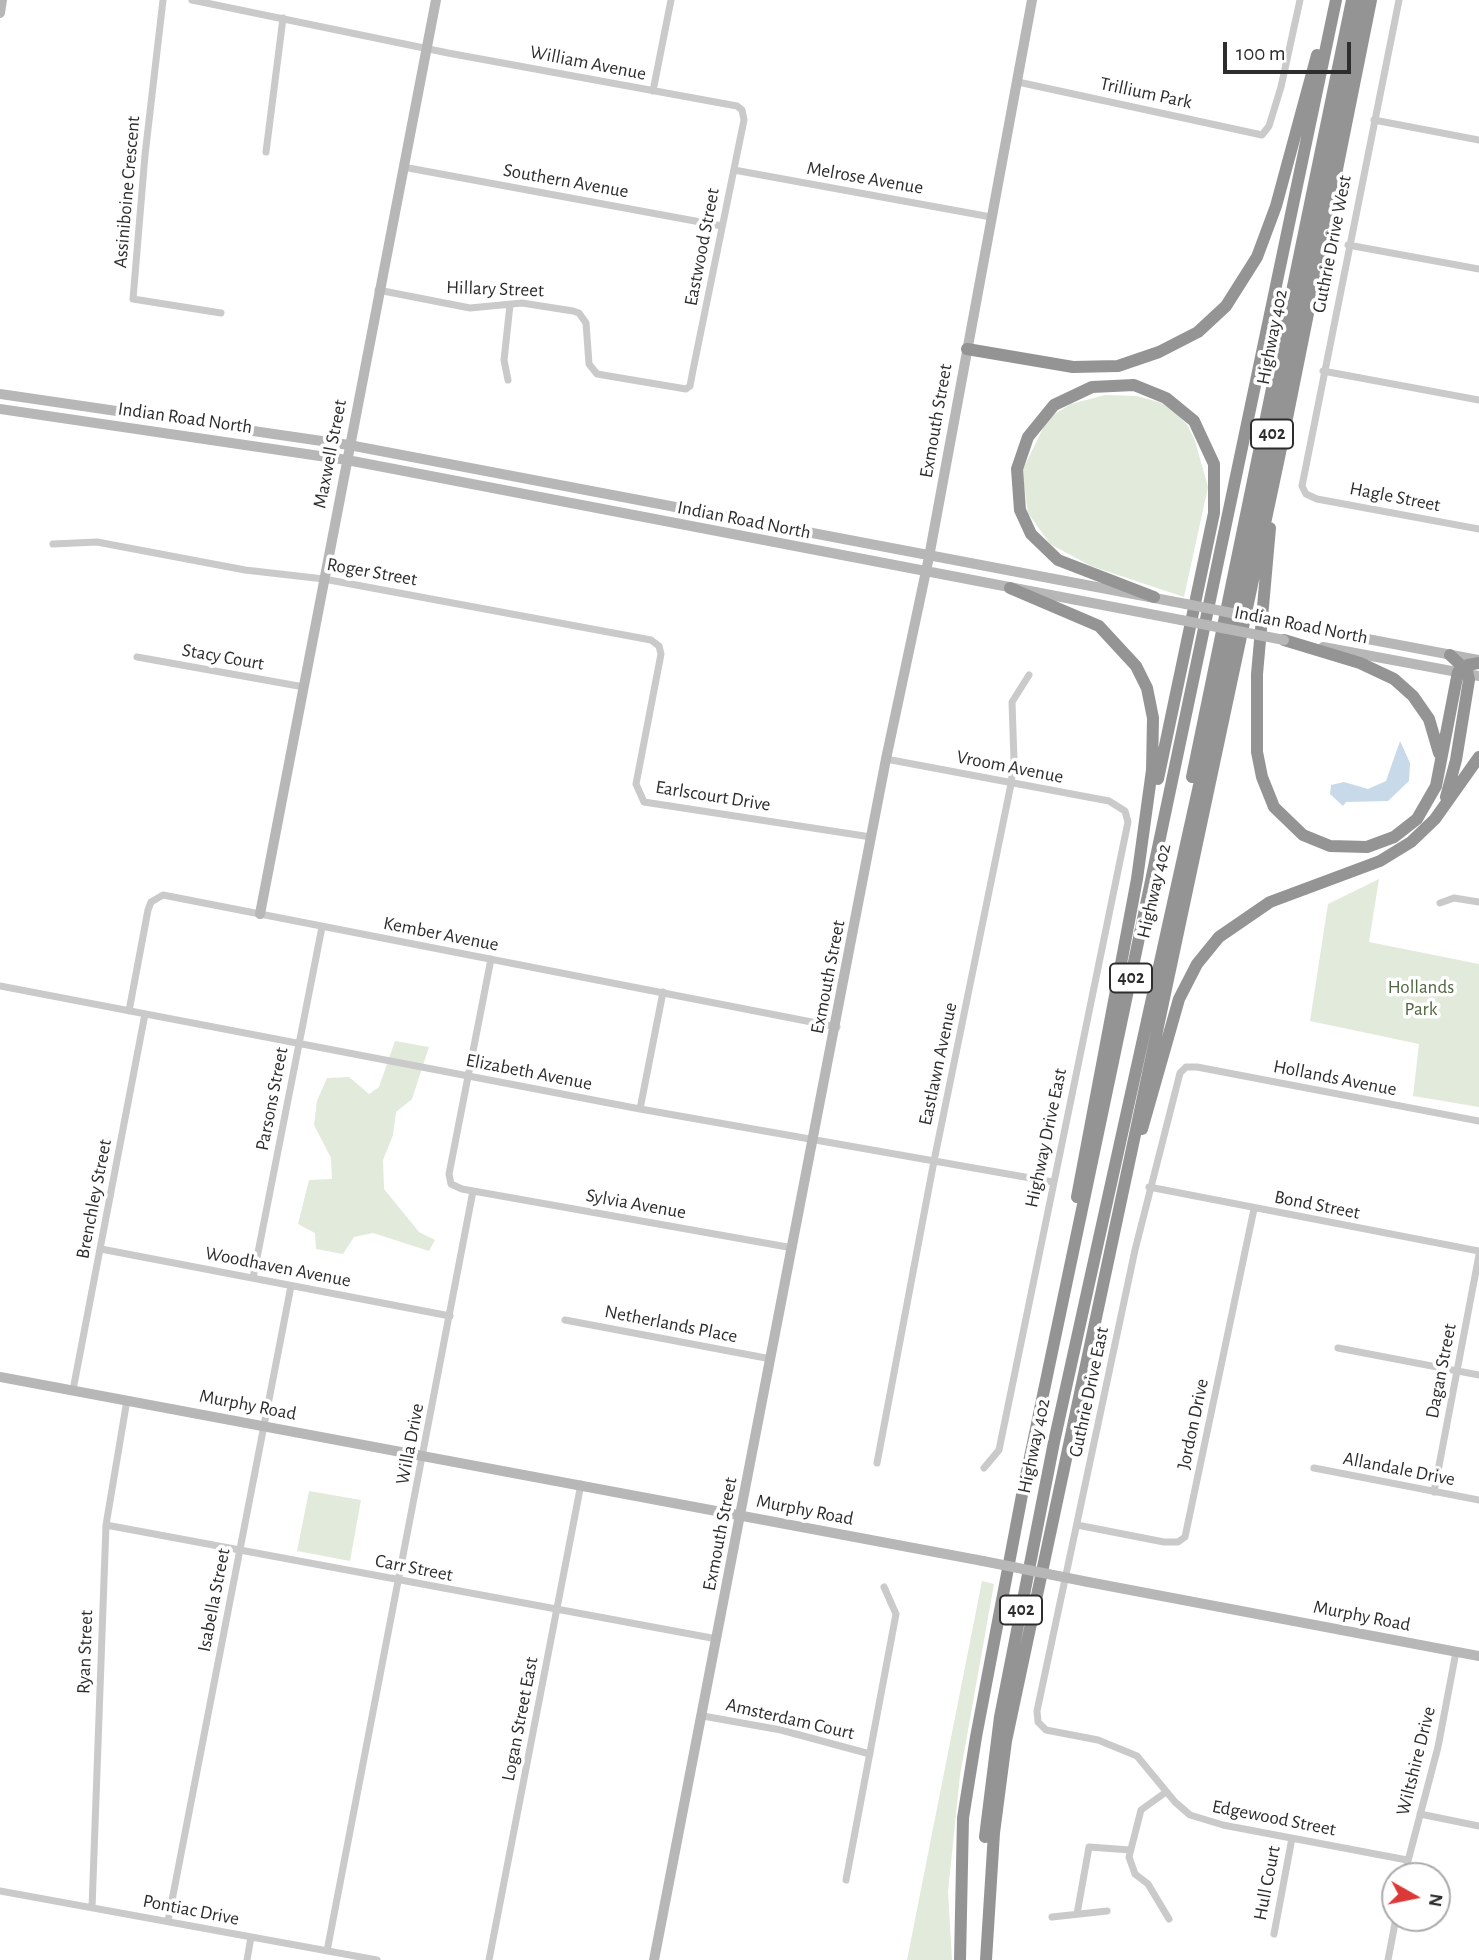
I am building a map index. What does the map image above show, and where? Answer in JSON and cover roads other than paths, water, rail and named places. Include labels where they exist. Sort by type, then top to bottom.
[{"type":"highway","points":[[967,349],[1073,367],[1118,366],[1159,352],[1198,332],[1226,306],[1257,257],[1276,206],[1329,0]]},
{"type":"highway","name":"Highway 402","points":[[960,1960],[963,1818],[1022,1495],[1336,0]]},
{"type":"highway","points":[[1091,1264],[1106,1178],[1234,584],[1352,0]]},
{"type":"highway","name":"Highway 402","points":[[985,1960],[986,1833],[1000,1717],[1091,1264],[1243,586],[1361,0]]},
{"type":"highway","points":[[985,1960],[994,1832],[1006,1741],[1117,1226],[1164,986],[1280,453],[1371,0]]},
{"type":"highway","points":[[1022,1495],[1043,1360],[1136,879],[1214,513],[1216,477],[1201,432],[1177,405],[1156,392],[1134,385],[1092,387],[1054,405],[1028,437],[1017,469],[1020,510],[1031,534],[1058,560],[1154,597]]},
{"type":"highway","points":[[1280,453],[1257,674],[1257,752],[1265,789],[1279,814],[1303,835],[1330,846],[1358,848],[1385,842],[1410,826],[1428,803],[1438,777],[1467,672],[1479,662]]},
{"type":"highway","points":[[1010,588],[1099,626],[1126,653],[1142,676],[1153,718],[1153,748],[1136,879]]},
{"type":"highway","points":[[1284,639],[1360,663],[1404,687],[1420,705],[1434,730],[1439,752],[1438,777]]},
{"type":"highway","points":[[1450,655],[1467,672]]},
{"type":"highway","points":[[1441,810],[1456,760],[1467,672]]},
{"type":"highway","points":[[1117,1226],[1167,1037],[1180,999],[1197,964],[1219,937],[1254,911],[1292,893],[1380,861],[1424,832],[1479,757]]},
{"type":"main road","points":[[0,13],[2,0]]},
{"type":"main road","name":"Maxwell Street","points":[[260,915],[378,290],[436,0]]},
{"type":"main road","name":"Exmouth Street","points":[[654,1960],[887,759],[926,573],[1032,0]]},
{"type":"main road","name":"Indian Road North","points":[[0,394],[349,445],[1154,597],[1479,662]]},
{"type":"main road","name":"Indian Road North","points":[[0,409],[347,460],[926,573],[1467,672]]},
{"type":"main road","name":"Murphy Road","points":[[1,1377],[581,1484],[1479,1656]]},
{"type":"street","name":"Assiniboine Crescent","points":[[163,0],[145,155],[133,299],[221,313]]},
{"type":"street","points":[[192,0],[427,47]]},
{"type":"street","points":[[653,91],[671,0]]},
{"type":"street","name":"Trillium Park","points":[[1018,82],[1252,134],[1266,132],[1281,87],[1300,0]]},
{"type":"street","name":"Guthrie Drive West","points":[[1306,494],[1302,480],[1399,0]]},
{"type":"street","points":[[267,152],[284,18]]},
{"type":"street","name":"William Avenue","points":[[427,47],[737,106],[742,110]]},
{"type":"street","name":"Eastwood Street","points":[[686,389],[690,386],[734,170],[744,120],[742,110]]},
{"type":"street","points":[[1374,120],[1479,140]]},
{"type":"street","name":"Southern Avenue","points":[[403,167],[722,226]]},
{"type":"street","name":"Melrose Avenue","points":[[734,170],[991,217]]},
{"type":"street","points":[[1348,245],[1479,269]]},
{"type":"street","name":"Hillary Street","points":[[378,290],[470,308],[528,303],[579,313],[586,324],[589,364],[604,378],[686,389]]},
{"type":"street","points":[[508,380],[504,360],[510,305]]},
{"type":"street","points":[[1323,371],[1479,400]]},
{"type":"street","name":"Hagle Street","points":[[1306,494],[1317,499],[1479,529]]},
{"type":"street","name":"Roger Street","points":[[53,544],[97,542],[245,570],[324,579],[651,640],[661,649],[658,668]]},
{"type":"street","name":"Stacy Court","points":[[137,657],[303,687]]},
{"type":"street","name":"Earlscourt Drive","points":[[658,668],[636,784],[637,793],[644,802],[872,837]]},
{"type":"street","name":"Eastlawn Avenue","points":[[877,1463],[934,1161],[1011,784],[1014,760],[1012,702],[1029,675]]},
{"type":"street","name":"Vroom Avenue","points":[[887,759],[1110,801],[1125,811]]},
{"type":"street","name":"Highway Drive East","points":[[984,1468],[999,1450],[1128,822],[1125,811]]},
{"type":"street","name":"Kember Avenue","points":[[129,1011],[148,910],[155,898],[163,895],[836,1027]]},
{"type":"street","points":[[1440,903],[1454,898],[1479,902]]},
{"type":"street","name":"Parsons Street","points":[[254,1278],[322,927]]},
{"type":"street","points":[[473,1191],[456,1186],[449,1179],[491,959]]},
{"type":"street","name":"Elizabeth Avenue","points":[[0,986],[640,1109],[813,1139],[828,1139],[1053,1182]]},
{"type":"street","points":[[640,1109],[663,992]]},
{"type":"street","name":"Brenchley Street","points":[[73,1390],[145,1014]]},
{"type":"street","name":"Hollands Avenue","points":[[1186,1067],[1479,1121]]},
{"type":"street","name":"Guthrie Drive East","points":[[1041,1727],[1037,1711],[1149,1187],[1180,1073],[1186,1067]]},
{"type":"street","name":"Bond Street","points":[[1149,1187],[1479,1253]]},
{"type":"street","name":"Sylvia Avenue","points":[[473,1191],[793,1248]]},
{"type":"street","name":"Willa Drive","points":[[327,1951],[473,1191]]},
{"type":"street","name":"Jordon Drive","points":[[1077,1525],[1164,1542],[1178,1542],[1185,1536],[1254,1209]]},
{"type":"street","name":"Woodhaven Avenue","points":[[100,1249],[450,1316]]},
{"type":"street","name":"Dagan Street","points":[[1434,1492],[1479,1253]]},
{"type":"street","name":"Isabella Street","points":[[168,1921],[291,1286]]},
{"type":"street","name":"Netherlands Place","points":[[565,1320],[771,1359]]},
{"type":"street","points":[[1338,1348],[1479,1375]]},
{"type":"street","name":"Ryan Street","points":[[92,1908],[106,1525],[127,1400]]},
{"type":"street","name":"Allandale Drive","points":[[1314,1468],[1479,1500]]},
{"type":"street","name":"Logan Street East","points":[[489,1960],[581,1484]]},
{"type":"street","name":"Carr Street","points":[[106,1525],[717,1639]]},
{"type":"street","name":"Amsterdam Court","points":[[846,1880],[895,1615],[884,1587]]},
{"type":"street","name":"Wiltshire Drive","points":[[1407,1860],[1438,1747],[1457,1652]]},
{"type":"street","name":"Amsterdam Court","points":[[703,1716],[781,1730],[870,1754]]},
{"type":"street","name":"Edgewood Street","points":[[1041,1727],[1128,1750],[1146,1764],[1182,1810],[1198,1819],[1407,1860]]},
{"type":"street","points":[[1166,1792],[1141,1810],[1130,1850],[1131,1866],[1148,1884],[1169,1920]]},
{"type":"street","points":[[1420,1814],[1479,1826]]},
{"type":"street","name":"Hull Court","points":[[1274,1934],[1292,1838]]},
{"type":"street","points":[[1077,1914],[1089,1847],[1099,1845],[1130,1850]]},
{"type":"street","name":"Pontiac Drive","points":[[0,1891],[377,1960]]},
{"type":"street","points":[[1052,1917],[1107,1910]]},
{"type":"street","points":[[1388,1960],[1393,1932]]},
{"type":"street","points":[[247,1960],[251,1937]]},
{"type":"water","points":[[1400,741],[1410,763],[1409,781],[1388,801],[1346,802],[1343,806],[1330,794],[1331,785],[1344,782],[1368,789],[1386,781]]},
{"type":"park label","name":"Hollands Park","points":[[1421,998]]}]
